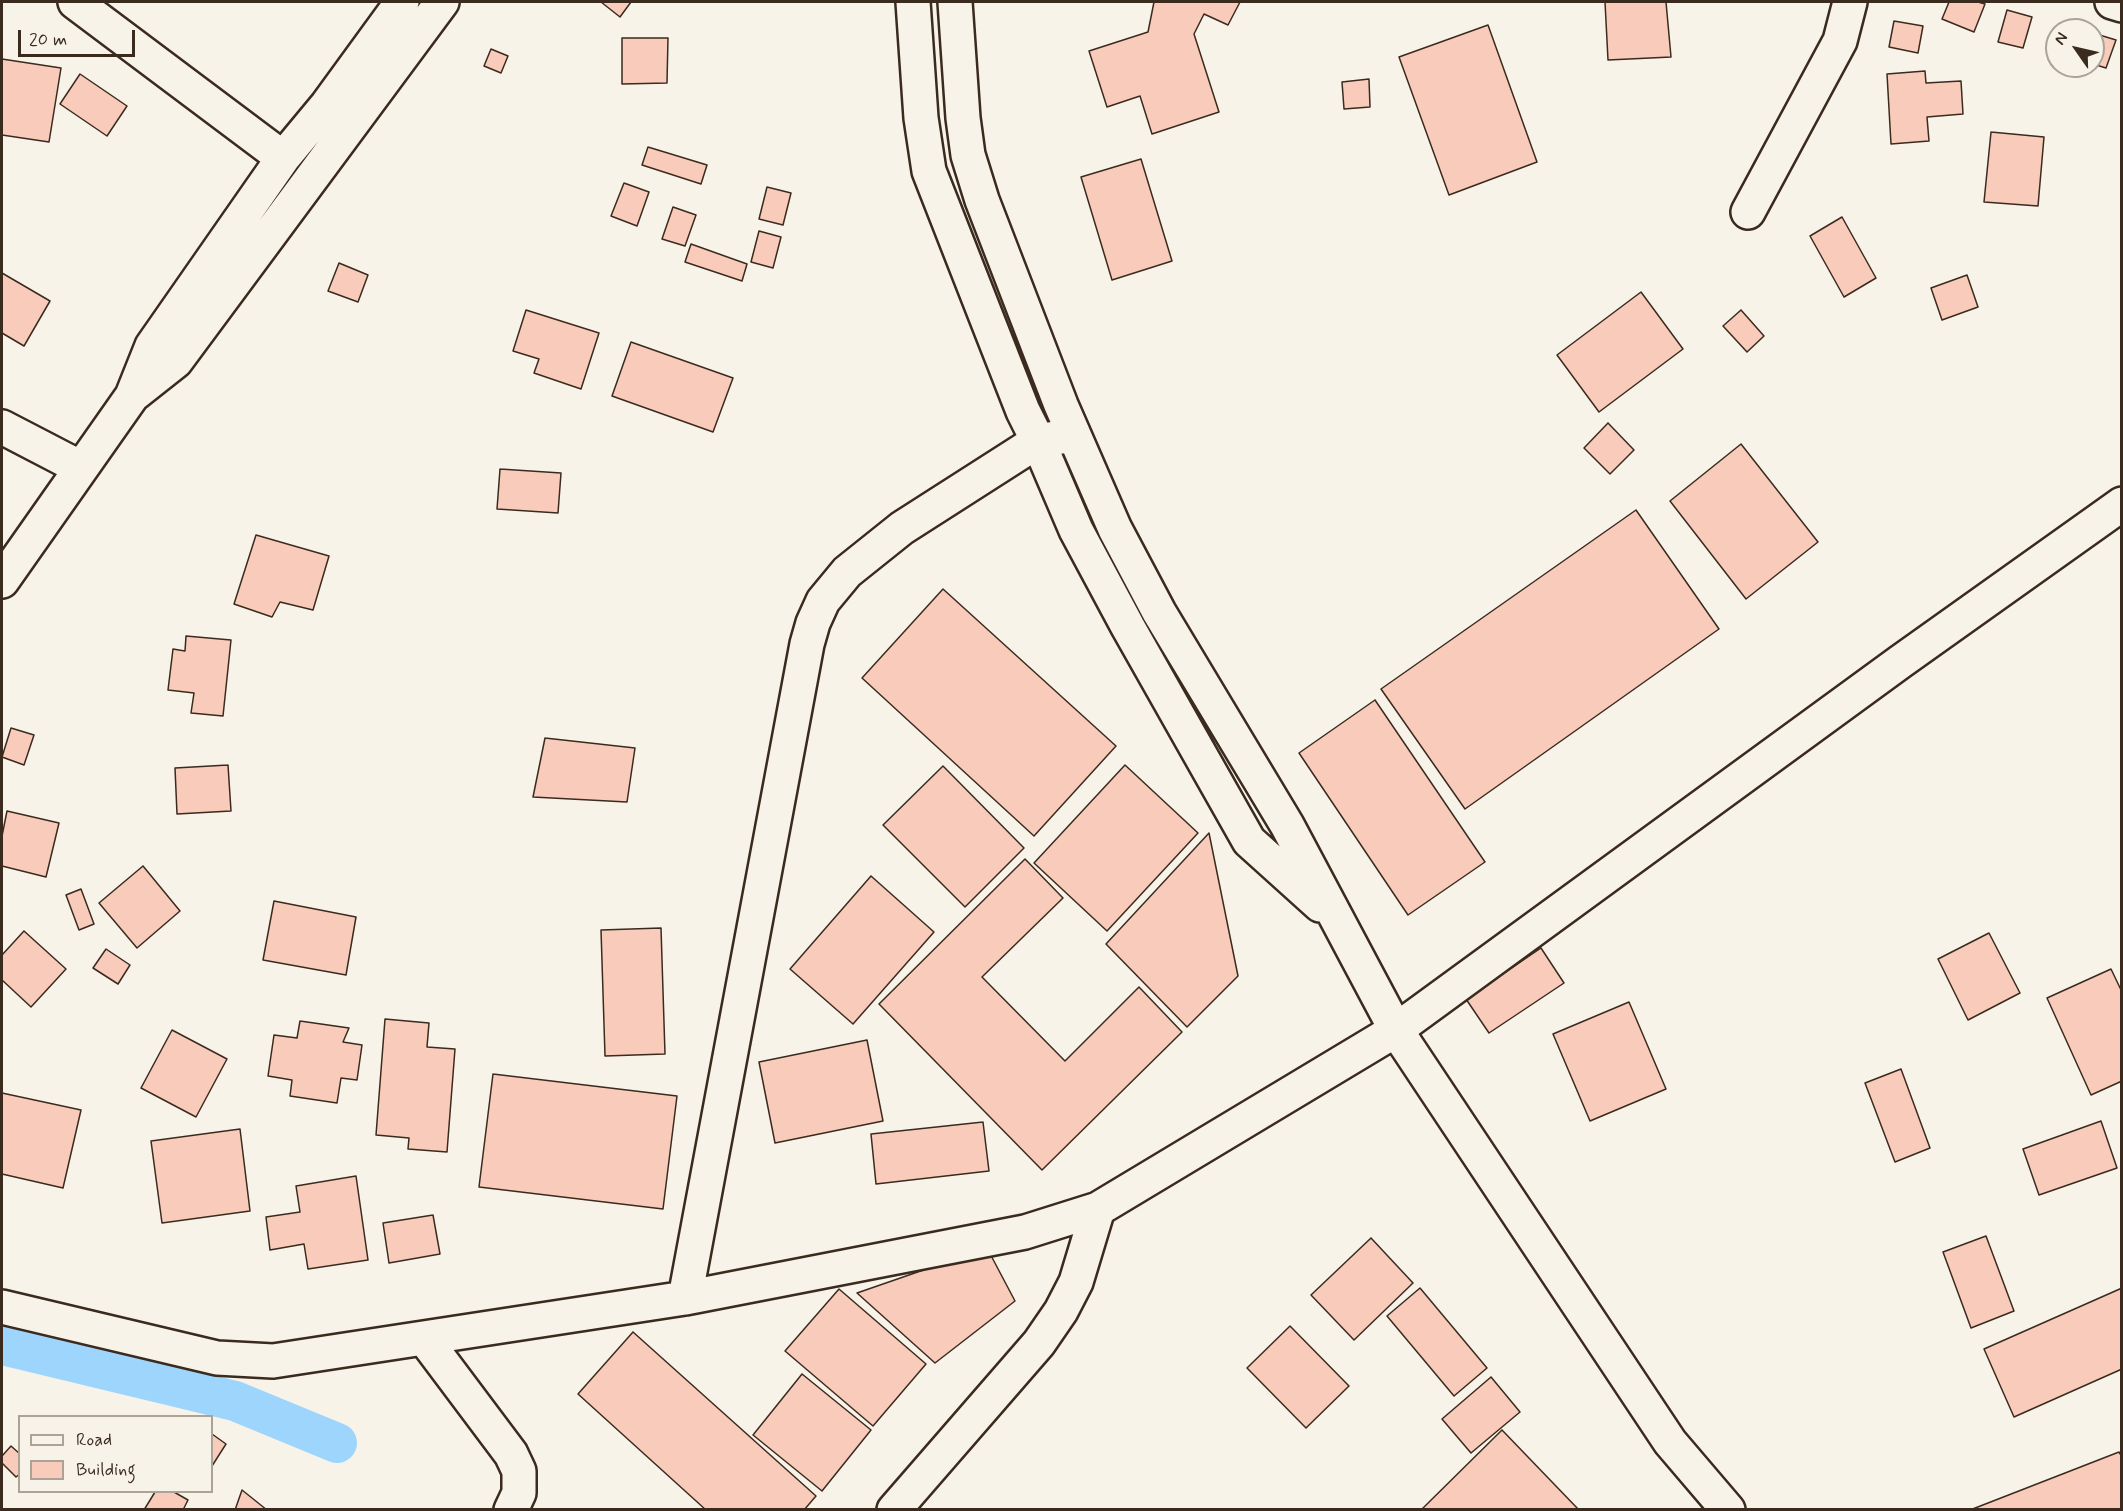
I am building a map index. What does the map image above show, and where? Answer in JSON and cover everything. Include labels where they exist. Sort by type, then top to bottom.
[{"type":"street","points":[[75,2],[283,158]]},
{"type":"street","points":[[2,581],[132,396],[152,346],[283,158],[327,105],[402,2]]},
{"type":"street","points":[[132,396],[176,361],[442,2]]},
{"type":"street","points":[[913,2],[921,118],[929,171],[1023,411],[1076,530],[1128,627],[1250,841],[1337,920]]},
{"type":"street","points":[[956,2],[963,118],[968,155],[986,211],[1073,435],[1115,529],[1159,612],[1287,825],[1396,1030],[1670,1442],[1728,1509]]},
{"type":"street","points":[[1748,212],[1839,41],[1850,2]]},
{"type":"street","points":[[2112,2],[2121,5]]},
{"type":"street","points":[[327,105],[354,123]]},
{"type":"street","points":[[2,427],[81,468]]},
{"type":"street","points":[[685,1298],[807,644],[813,623],[823,601],[847,572],[902,528],[1038,441],[1073,435]]},
{"type":"street","points":[[2,1307],[217,1358],[273,1361],[685,1298],[1025,1232],[1098,1209],[1396,1030],[1890,669],[2121,504]]},
{"type":"street","points":[[894,1509],[1039,1343],[1061,1311],[1076,1282],[1098,1209]]},
{"type":"street","points":[[424,1338],[511,1454],[519,1471],[519,1493],[511,1509]]},
{"type":"building","points":[[601,2],[631,2],[620,17]]},
{"type":"building","points":[[1154,2],[1240,2],[1228,25],[1204,14],[1194,34],[1219,112],[1152,134],[1140,96],[1107,107],[1089,51],[1148,32]]},
{"type":"building","points":[[1605,2],[1666,2],[1671,57],[1608,60]]},
{"type":"building","points":[[1949,2],[1985,4],[1974,32],[1942,19]]},
{"type":"building","points":[[2007,10],[2032,17],[2023,48],[1998,42]]},
{"type":"building","points":[[1894,21],[1923,26],[1918,53],[1889,47]]},
{"type":"building","points":[[1488,25],[1537,162],[1449,195],[1399,57]]},
{"type":"building","points":[[2105,37],[2116,40],[2105,68]]},
{"type":"building","points":[[622,38],[668,38],[667,83],[622,84]]},
{"type":"building","points":[[491,49],[508,56],[501,73],[484,66]]},
{"type":"building","points":[[2,59],[61,68],[49,142],[2,135]]},
{"type":"building","points":[[1925,71],[1926,83],[1961,81],[1963,114],[1927,117],[1929,141],[1891,144],[1887,74]]},
{"type":"building","points":[[80,74],[127,106],[107,136],[60,104]]},
{"type":"building","points":[[1369,79],[1370,107],[1344,109],[1342,82]]},
{"type":"building","points":[[1991,132],[2044,137],[2038,206],[1984,202]]},
{"type":"building","points":[[648,147],[707,165],[701,184],[642,165]]},
{"type":"building","points":[[1141,159],[1172,261],[1112,280],[1081,177]]},
{"type":"building","points":[[624,183],[649,192],[637,226],[611,216]]},
{"type":"building","points":[[767,187],[791,193],[783,225],[759,219]]},
{"type":"building","points":[[673,207],[696,215],[685,246],[662,239]]},
{"type":"building","points":[[1842,217],[1876,278],[1844,297],[1810,236]]},
{"type":"building","points":[[759,231],[781,237],[773,268],[751,262]]},
{"type":"building","points":[[691,244],[747,264],[742,281],[685,262]]},
{"type":"building","points":[[339,263],[368,275],[358,302],[328,291]]},
{"type":"building","points":[[2,273],[50,301],[24,346],[2,333]]},
{"type":"building","points":[[1967,275],[1978,307],[1942,320],[1931,288]]},
{"type":"building","points":[[1641,292],[1683,349],[1599,412],[1557,355]]},
{"type":"building","points":[[526,310],[599,333],[581,389],[534,373],[539,359],[513,351]]},
{"type":"building","points":[[1741,310],[1764,336],[1747,352],[1723,326]]},
{"type":"building","points":[[631,342],[733,378],[713,432],[612,396]]},
{"type":"building","points":[[1608,423],[1634,450],[1610,474],[1584,448]]},
{"type":"building","points":[[1741,444],[1818,542],[1746,599],[1670,501]]},
{"type":"building","points":[[500,469],[561,473],[558,513],[497,509]]},
{"type":"building","points":[[1636,510],[1719,629],[1465,809],[1381,689]]},
{"type":"building","points":[[256,535],[329,556],[313,610],[280,602],[272,617],[234,604]]},
{"type":"building","points":[[943,589],[1116,746],[1034,836],[862,678]]},
{"type":"building","points":[[186,636],[231,640],[223,716],[191,713],[194,693],[168,690],[173,649],[185,651]]},
{"type":"building","points":[[1375,700],[1485,862],[1408,915],[1299,753]]},
{"type":"building","points":[[11,728],[34,735],[24,765],[2,757]]},
{"type":"building","points":[[545,738],[635,748],[627,802],[533,797]]},
{"type":"building","points":[[228,765],[231,811],[177,814],[175,768]]},
{"type":"building","points":[[1125,765],[1198,833],[1107,931],[1034,863]]},
{"type":"building","points":[[943,766],[1024,848],[965,907],[883,825]]},
{"type":"building","points":[[7,811],[59,823],[46,877],[2,866],[2,836]]},
{"type":"building","points":[[1209,833],[1238,976],[1187,1027],[1106,944]]},
{"type":"building","points":[[1025,859],[1063,898],[982,977],[1065,1061],[1139,987],[1182,1032],[1042,1170],[879,1004]]},
{"type":"building","points":[[143,866],[180,911],[137,948],[99,903]]},
{"type":"building","points":[[871,876],[934,932],[853,1024],[790,969]]},
{"type":"building","points":[[81,889],[94,924],[79,930],[66,895]]},
{"type":"building","points":[[274,901],[356,917],[346,975],[263,960]]},
{"type":"building","points":[[661,928],[665,1054],[605,1056],[601,930]]},
{"type":"building","points":[[24,931],[66,969],[31,1007],[2,980],[2,955]]},
{"type":"building","points":[[1989,933],[2020,993],[1968,1020],[1938,959]]},
{"type":"building","points":[[1541,948],[1564,983],[1489,1033],[1466,999]]},
{"type":"building","points":[[106,949],[130,965],[118,984],[93,968]]},
{"type":"building","points":[[2111,969],[2122,992],[2122,1081],[2091,1095],[2047,998]]},
{"type":"building","points":[[1629,1002],[1666,1089],[1590,1121],[1553,1034]]},
{"type":"building","points":[[385,1019],[429,1023],[427,1047],[455,1049],[447,1152],[408,1149],[409,1138],[376,1135]]},
{"type":"building","points":[[300,1021],[349,1028],[343,1042],[362,1045],[357,1080],[341,1078],[337,1103],[290,1096],[292,1080],[268,1076],[274,1035],[297,1038]]},
{"type":"building","points":[[172,1030],[227,1059],[196,1117],[141,1088]]},
{"type":"building","points":[[867,1040],[883,1121],[775,1143],[759,1062]]},
{"type":"building","points":[[1901,1069],[1930,1148],[1895,1162],[1865,1083]]},
{"type":"building","points":[[493,1074],[677,1096],[663,1209],[479,1187]]},
{"type":"building","points":[[2,1093],[81,1110],[63,1188],[2,1174]]},
{"type":"building","points":[[2101,1121],[2117,1168],[2039,1195],[2023,1149]]},
{"type":"building","points":[[983,1122],[989,1171],[876,1184],[871,1134]]},
{"type":"building","points":[[240,1129],[250,1211],[162,1223],[151,1141]]},
{"type":"building","points":[[356,1176],[368,1260],[308,1269],[304,1244],[270,1250],[266,1217],[300,1212],[296,1186]]},
{"type":"building","points":[[433,1215],[440,1254],[389,1263],[383,1223]]},
{"type":"building","points":[[1986,1236],[2014,1311],[1971,1328],[1943,1252]]},
{"type":"building","points":[[1371,1238],[1413,1283],[1354,1340],[1311,1295]]},
{"type":"building","points":[[987,1248],[1015,1301],[935,1363],[857,1293]]},
{"type":"building","points":[[1420,1288],[1487,1368],[1454,1396],[1387,1316]]},
{"type":"building","points":[[2122,1288],[2122,1369],[2014,1417],[1984,1349]]},
{"type":"building","points":[[839,1289],[926,1364],[873,1426],[785,1351]]},
{"type":"building","points":[[1290,1326],[1349,1386],[1306,1428],[1247,1368]]},
{"type":"building","points":[[633,1332],[816,1496],[804,1510],[706,1510],[578,1394]]},
{"type":"building","points":[[802,1374],[871,1430],[822,1491],[753,1435]]},
{"type":"building","points":[[1491,1377],[1520,1412],[1471,1453],[1442,1419]]},
{"type":"building","points":[[1502,1430],[1579,1510],[1421,1510]]},
{"type":"building","points":[[213,1435],[226,1444],[213,1464]]},
{"type":"building","points":[[11,1446],[18,1452],[18,1476],[16,1477],[2,1463],[2,1456]]},
{"type":"building","points":[[2119,1452],[2122,1457],[2122,1510],[1970,1510]]},
{"type":"building","points":[[242,1490],[267,1510],[235,1510]]},
{"type":"building","points":[[154,1493],[176,1493],[188,1500],[183,1510],[144,1510]]},
{"type":"waterway","points":[[2,1345],[235,1401],[337,1443]]}]
